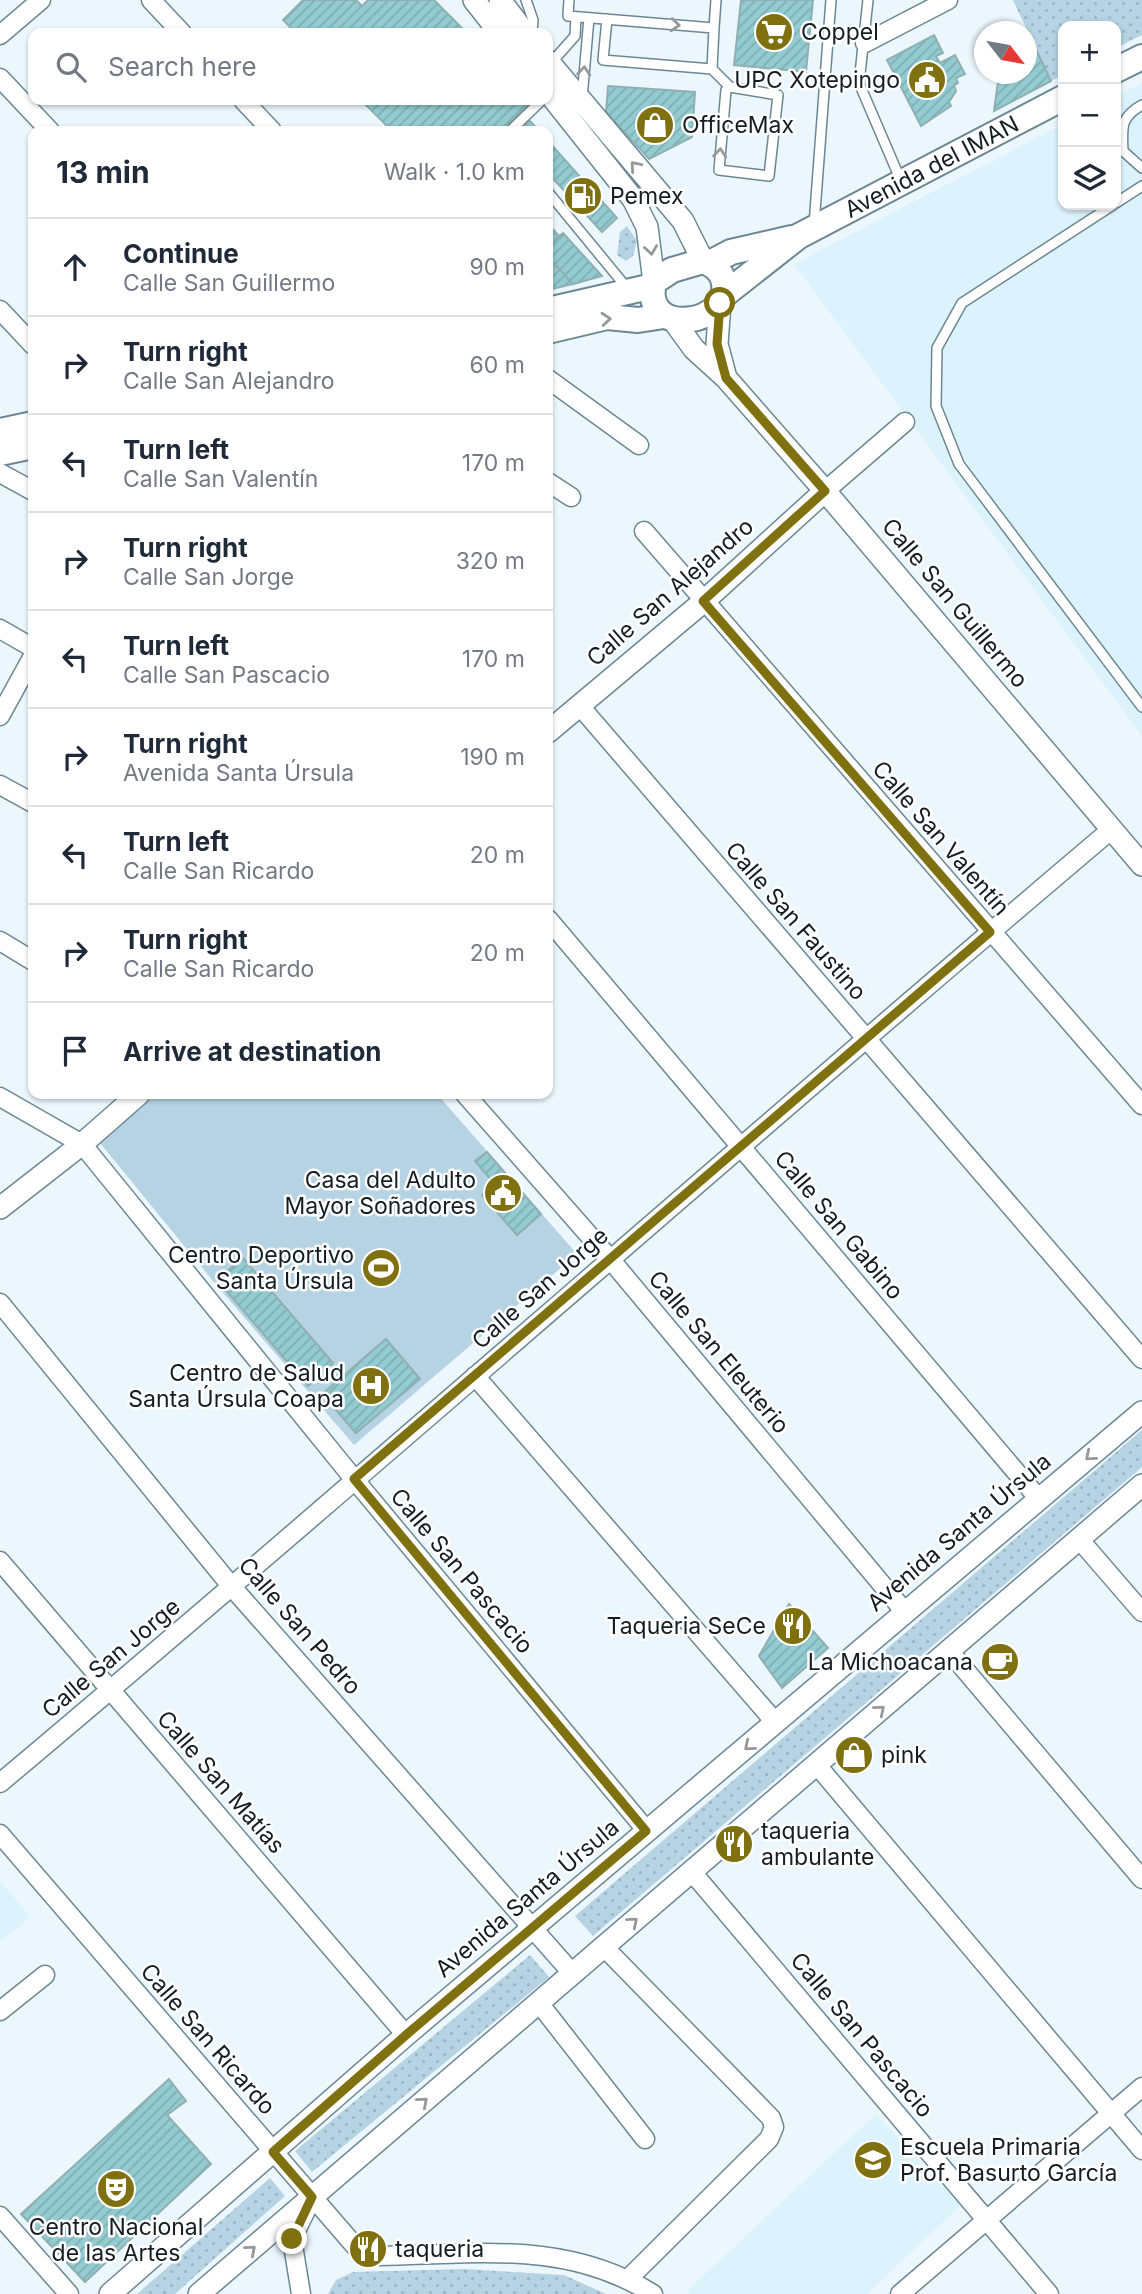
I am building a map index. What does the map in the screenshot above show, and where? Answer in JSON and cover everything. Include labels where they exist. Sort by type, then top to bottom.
[{"type":"main road","points":[[1121,68],[1142,57]]},
{"type":"main road","name":"Avenida del IMAN","points":[[722,299],[806,233],[1058,101]]},
{"type":"main road","name":"Avenida del IMAN","points":[[706,262],[730,252],[806,233]]},
{"type":"main road","points":[[553,309],[654,284],[672,270],[706,262],[724,281],[722,299],[697,318],[638,320],[607,317],[553,330]]},
{"type":"main road","points":[[654,284],[656,305],[669,318]]},
{"type":"main road","points":[[0,431],[28,426]]},
{"type":"main road","points":[[0,453],[28,447]]},
{"type":"street","points":[[0,36],[41,0]]},
{"type":"street","points":[[151,0],[177,28]]},
{"type":"street","points":[[474,0],[496,28]]},
{"type":"street","points":[[500,0],[522,28]]},
{"type":"street","points":[[865,43],[948,0]]},
{"type":"street","points":[[553,67],[683,221],[706,262]]},
{"type":"street","points":[[0,78],[45,126]]},
{"type":"street","points":[[553,102],[638,207],[650,242],[654,284]]},
{"type":"street","points":[[248,105],[267,126]]},
{"type":"street","name":"Calle San Guillermo","points":[[722,299],[717,344],[726,378]]},
{"type":"street","points":[[0,310],[28,340]]},
{"type":"street","name":"Calle San Guillermo","points":[[669,318],[694,349],[726,378],[825,491],[1142,865]]},
{"type":"street","points":[[553,383],[639,445]]},
{"type":"street","points":[[825,491],[905,422]]},
{"type":"street","points":[[0,473],[28,488]]},
{"type":"street","points":[[553,485],[571,497]]},
{"type":"street","name":"Calle San Alejandro","points":[[553,728],[703,601],[825,491]]},
{"type":"street","name":"Calle San Valentín","points":[[644,531],[1142,1105]]},
{"type":"street","points":[[0,629],[28,645]]},
{"type":"street","points":[[0,716],[28,665]]},
{"type":"street","name":"Calle San Faustino","points":[[579,705],[1142,1359]]},
{"type":"street","points":[[0,785],[28,800]]},
{"type":"street","name":"Calle San Jorge","points":[[0,1783],[232,1587],[864,1038],[1112,829]]},
{"type":"street","name":"Calle San Gabino","points":[[553,925],[1039,1499]]},
{"type":"street","points":[[0,942],[28,958]]},
{"type":"street","points":[[0,1097],[82,1144]]},
{"type":"street","points":[[0,1209],[133,1099]]},
{"type":"street","name":"Calle San Eleuterio","points":[[470,1099],[610,1259],[905,1612]]},
{"type":"street","name":"Calle San Pascacio","points":[[82,1144],[354,1479],[646,1831]]},
{"type":"street","name":"Calle San Pedro","points":[[0,1303],[232,1587],[572,1973]]},
{"type":"street","points":[[475,1376],[776,1723]]},
{"type":"street","name":"Avenida Santa Úrsula","points":[[110,2294],[406,2035],[1142,1412]]},
{"type":"street","points":[[199,2294],[1142,1485]]},
{"type":"street","points":[[1079,1539],[1142,1612]]},
{"type":"street","name":"Calle San Matías","points":[[0,1561],[406,2035]]},
{"type":"street","points":[[950,1651],[1142,1879]]},
{"type":"street","points":[[816,1764],[1142,2150]]},
{"type":"street","name":"Calle San Ricardo","points":[[0,1834],[354,2245],[367,2253],[380,2256],[548,2254],[590,2263],[629,2278],[653,2294]]},
{"type":"street","name":"Calle San Pascacio","points":[[692,1872],[1049,2294]]},
{"type":"street","points":[[604,1947],[771,2118],[774,2127],[769,2139],[629,2278]]},
{"type":"street","points":[[0,2011],[45,1975]]},
{"type":"street","points":[[539,2003],[645,2139]]},
{"type":"street","points":[[901,2294],[1142,2087]]},
{"type":"street","points":[[301,2294],[292,2239],[312,2197]]},
{"type":"street","points":[[0,2216],[69,2294]]},
{"type":"lane","points":[[526,0],[533,20],[532,28]]},
{"type":"lane","points":[[569,0],[568,16],[714,28]]},
{"type":"lane","points":[[712,69],[716,0]]},
{"type":"lane","points":[[806,233],[831,0]]},
{"type":"lane","points":[[868,0],[859,83],[902,182]]},
{"type":"lane","points":[[553,59],[568,47],[575,36],[576,16]]},
{"type":"lane","points":[[581,103],[589,18]]},
{"type":"lane","points":[[607,19],[603,60],[712,69],[730,87],[778,95],[769,176],[719,170],[726,90],[730,87]]},
{"type":"lane","points":[[515,126],[537,105]]},
{"type":"lane","points":[[1142,105],[1129,112],[1121,123],[1123,151],[1142,168]]},
{"type":"lane","points":[[1121,200],[1142,186]]},
{"type":"lane","points":[[553,198],[628,289]]},
{"type":"lane","points":[[1105,210],[962,303],[937,348],[936,406],[959,464],[1142,707]]},
{"type":"shaded area","points":[[1013,0],[1142,0],[1142,35],[1121,46],[1121,21],[1058,21],[1058,78],[1051,81],[1037,51],[1037,21],[1023,21]]},
{"type":"shaded area","points":[[1142,83],[1142,736],[794,264],[1058,127],[1058,210],[1121,210],[1121,94]]},
{"type":"shaded area","points":[[627,226],[637,241],[633,256],[626,261],[617,255],[620,232]]},
{"type":"shaded area","name":"Centro Deportivo Santa Úrsula","points":[[151,1099],[441,1099],[577,1254],[354,1445],[213,1281],[100,1143]]},
{"type":"shaded area","points":[[1142,1430],[1142,1467],[593,1936],[575,1916]]},
{"type":"shaded area","points":[[0,1881],[31,1917],[0,1942]]},
{"type":"shaded area","points":[[530,1955],[549,1977],[312,2172],[295,2151]]},
{"type":"shaded area","name":"Escuela Primaria Prof. Basurto García","points":[[876,2114],[961,2205],[867,2294],[690,2294],[687,2291]]},
{"type":"shaded area","points":[[270,2178],[285,2196],[175,2294],[137,2294]]},
{"type":"shaded area","points":[[464,2269],[564,2275],[606,2294],[328,2294],[336,2280],[353,2272]]},
{"type":"building","points":[[303,0],[356,0],[362,6],[368,0],[434,0],[462,28],[291,28],[283,20]]},
{"type":"building","name":"Coppel","points":[[741,0],[813,0],[806,72],[734,65]]},
{"type":"building","name":"UPC Xotepingo","points":[[934,35],[943,53],[936,56],[940,63],[955,55],[965,74],[956,78],[958,83],[954,85],[956,91],[949,102],[951,106],[921,126],[887,60]]},
{"type":"building","points":[[1037,52],[1051,81],[994,111],[998,84],[1037,84]]},
{"type":"building","name":"OfficeMax","points":[[608,86],[695,92],[692,137],[649,159],[606,112]]},
{"type":"building","points":[[366,105],[527,105],[506,126],[387,126]]},
{"type":"building","name":"Pemex","points":[[553,147],[617,218],[602,232],[553,178]]},
{"type":"building","points":[[553,229],[559,236],[553,241]]},
{"type":"building","points":[[563,233],[602,276],[573,284],[553,262],[553,242]]},
{"type":"building","points":[[553,262],[573,284],[553,289]]},
{"type":"building","name":"Casa del Adulto Mayor Soñadores","points":[[487,1152],[541,1214],[517,1235],[482,1195],[491,1187],[488,1184],[492,1181],[475,1161]]},
{"type":"building","points":[[243,1258],[333,1363],[308,1386],[217,1280]]},
{"type":"building","name":"Centro de Salud Santa Úrsula Coapa","points":[[386,1339],[420,1379],[356,1433],[322,1394]]},
{"type":"building","name":"Taqueria SeCe","points":[[789,1604],[828,1648],[782,1688],[759,1656]]},
{"type":"building","name":"Centro Nacional de las Artes","points":[[169,2079],[186,2101],[167,2115],[211,2164],[85,2282],[21,2214]]},
{"type":"place","name":"Coppel","points":[[774,32]]},
{"type":"place","name":"UPC Xotepingo","points":[[927,80]]},
{"type":"place","name":"OfficeMax","points":[[655,125]]},
{"type":"place","name":"Pemex","points":[[583,196]]},
{"type":"place","name":"Casa del Adulto Mayor Soñadores","points":[[503,1193]]},
{"type":"place","name":"Centro Deportivo Santa Úrsula","points":[[381,1268]]},
{"type":"place","name":"Centro de Salud Santa Úrsula Coapa","points":[[371,1386]]},
{"type":"place","name":"Taqueria SeCe","points":[[793,1626]]},
{"type":"place","name":"La Michoacana","points":[[1000,1662]]},
{"type":"place","name":"pink","points":[[854,1755]]},
{"type":"place","name":"taqueria ambulante","points":[[734,1844]]},
{"type":"place","name":"Escuela Primaria Prof. Basurto García","points":[[873,2160]]},
{"type":"place","name":"Centro Nacional de las Artes","points":[[116,2189]]},
{"type":"place","name":"taqueria","points":[[368,2249]]},
{"type":"route","points":[[292,2239],[312,2197],[273,2152],[646,1831],[354,1479],[990,932],[703,601],[825,491],[726,378],[717,344],[720,303]]}]
